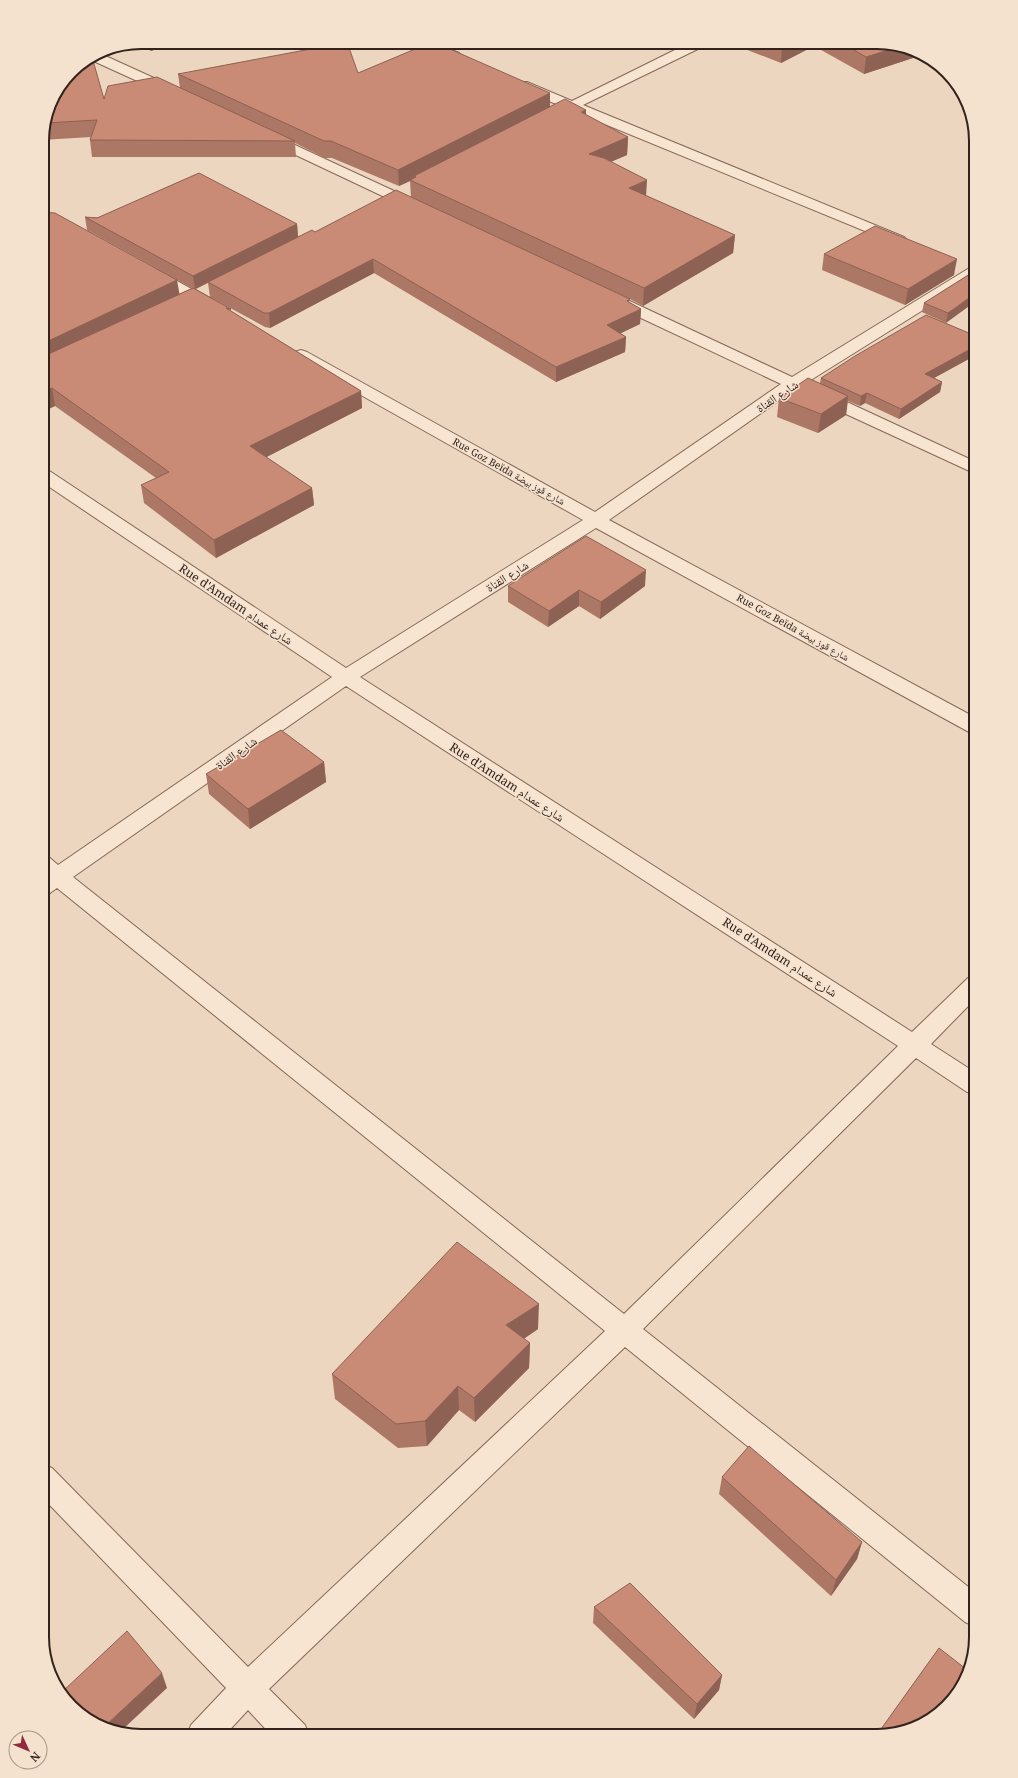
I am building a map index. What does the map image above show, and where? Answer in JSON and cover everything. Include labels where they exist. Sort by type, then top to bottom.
[{"type":"street","points":[[438,49],[464,60]]},
{"type":"street","points":[[536,124],[687,49]]},
{"type":"street","points":[[100,59],[187,99]]},
{"type":"street","points":[[507,78],[571,106],[908,244]]},
{"type":"street","points":[[259,133],[431,213]]},
{"type":"street","points":[[381,204],[409,189]]},
{"type":"street","points":[[140,266],[223,312]]},
{"type":"street","name":"شارع القناة","points":[[49,875],[346,678],[596,520],[794,384],[969,270]]},
{"type":"street","points":[[602,293],[969,466]]},
{"type":"street","name":"Rue Goz Beïda شارع قوز بيضة","points":[[285,347],[596,520],[969,723]]},
{"type":"street","name":"Rue d'Amdam شارع عمدام","points":[[49,479],[346,678],[969,1080]]},
{"type":"street","points":[[49,878],[624,1331],[969,1606]]},
{"type":"street","points":[[209,1729],[248,1688],[624,1331],[969,991]]},
{"type":"street","points":[[49,1484],[287,1729]]},
{"type":"building","points":[[311,49],[349,49],[358,73],[415,49],[450,49],[550,93],[398,170],[331,141],[324,141],[178,74]]},
{"type":"building","points":[[852,49],[889,50],[866,57]]},
{"type":"building","points":[[93,62],[104,99],[108,86],[157,77],[295,141],[90,140],[97,120],[51,123],[56,106],[68,85],[76,76]]},
{"type":"building","points":[[565,99],[586,110],[581,112],[628,137],[589,154],[604,158],[647,180],[629,188],[735,235],[644,288],[410,180],[416,177],[414,176]]},
{"type":"building","points":[[199,173],[297,224],[193,276],[85,217],[97,218]]},
{"type":"building","points":[[396,190],[630,299],[627,301],[641,309],[607,325],[626,337],[556,367],[373,259],[269,313],[264,313],[208,282],[312,230],[315,232]]},
{"type":"building","points":[[49,213],[55,213],[177,280],[49,341]]},
{"type":"building","points":[[875,226],[957,259],[908,289],[824,254]]},
{"type":"building","points":[[969,275],[969,298],[948,313],[924,303]]},
{"type":"building","points":[[193,288],[231,309],[226,308],[361,391],[250,446],[312,488],[214,540],[141,485],[169,472],[52,388],[49,389],[49,354]]},
{"type":"building","points":[[926,315],[969,333],[969,350],[925,374],[942,382],[901,409],[867,393],[861,396],[821,378],[855,356]]},
{"type":"building","points":[[808,378],[848,396],[821,414],[779,398]]},
{"type":"building","points":[[586,536],[646,570],[601,602],[579,590],[549,611],[508,586]]},
{"type":"building","points":[[281,730],[324,762],[248,809],[206,774]]},
{"type":"building","points":[[457,1242],[539,1304],[506,1325],[530,1343],[474,1398],[458,1386],[425,1421],[396,1424],[332,1374]]},
{"type":"building","points":[[749,1446],[862,1542],[836,1580],[722,1477]]},
{"type":"building","points":[[630,1583],[722,1675],[697,1704],[594,1607]]},
{"type":"building","points":[[127,1631],[162,1673],[108,1723],[100,1720],[80,1706],[66,1689]]},
{"type":"building","points":[[939,1648],[964,1667],[960,1678],[946,1698],[938,1706],[918,1720],[895,1727],[881,1729]]}]
